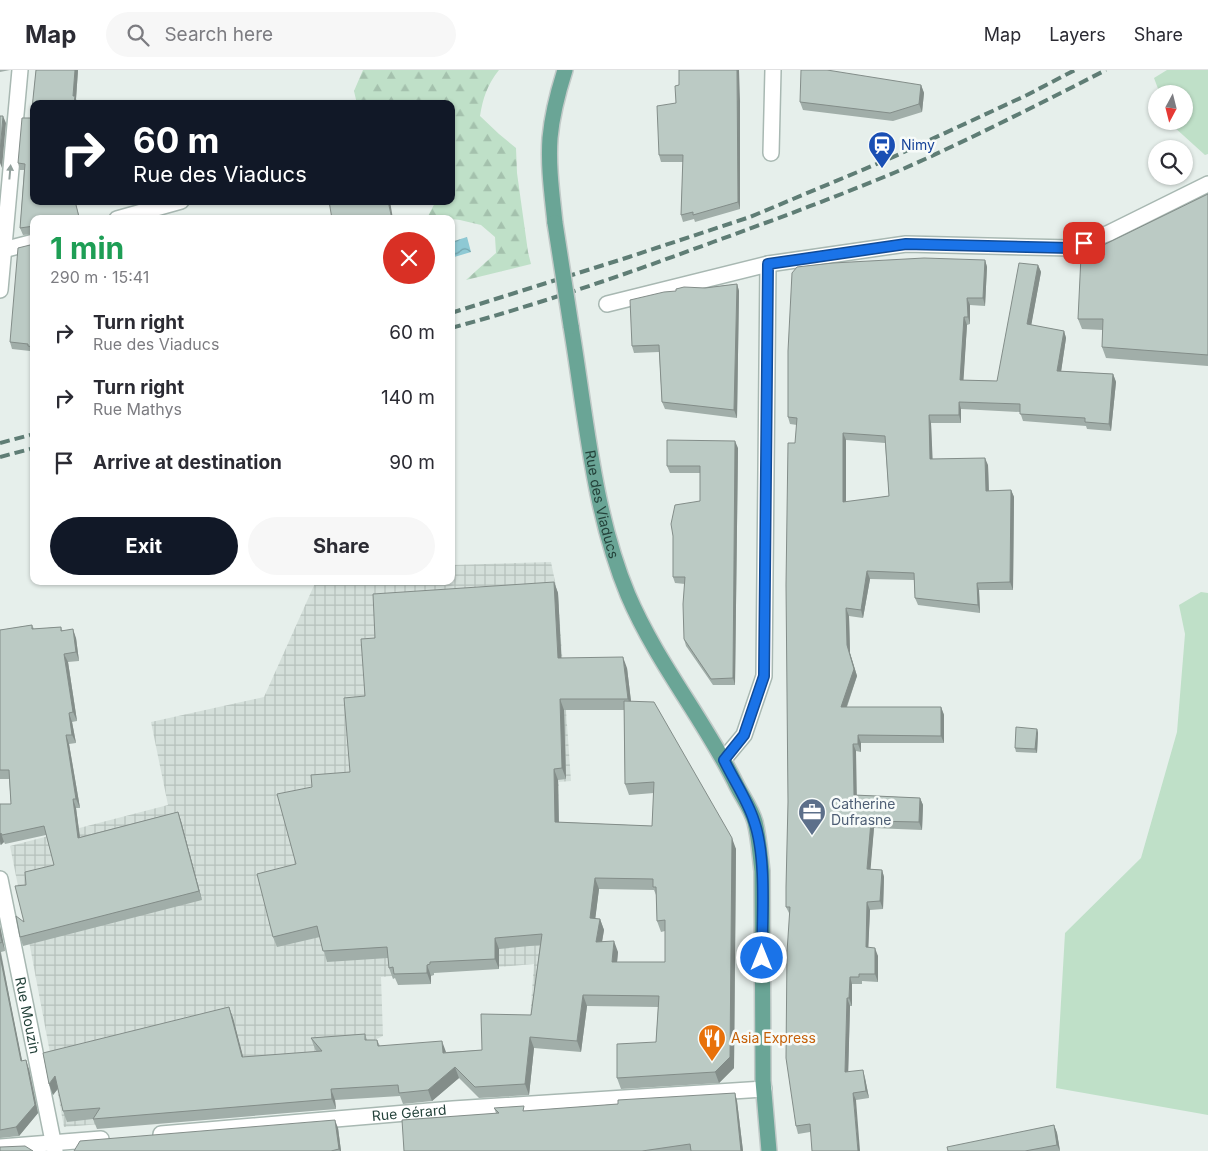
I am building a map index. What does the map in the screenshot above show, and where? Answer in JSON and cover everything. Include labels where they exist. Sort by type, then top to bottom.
[{"type":"main road","name":"Rue des Viaducs","points":[[565,70],[556,103],[550,138],[550,177],[555,223],[591,455],[602,513],[614,558],[628,597],[649,638],[724,760],[754,821],[760,845],[762,871],[764,1088],[769,1151]]},
{"type":"street","points":[[0,290],[20,70]]},
{"type":"street","points":[[771,153],[773,70]]},
{"type":"street","points":[[607,304],[768,264],[906,244],[1071,248],[1109,232],[1208,184]]},
{"type":"street","points":[[131,215],[167,205]]},
{"type":"street","points":[[3,250],[30,243]]},
{"type":"street","points":[[724,760],[744,735],[764,676],[768,264]]},
{"type":"street","name":"Rue Mouzin","points":[[0,879],[54,1147]]},
{"type":"street","name":"Rue Gérard","points":[[150,1135],[453,1109],[764,1088]]},
{"type":"street","points":[[0,1147],[54,1147],[111,1138]]},
{"type":"shaded area","points":[[551,562],[558,596],[571,781],[559,782],[556,850],[528,1045],[534,964],[381,977],[383,1036],[322,1065],[326,1106],[64,1127],[10,846],[168,805],[151,722],[264,697],[314,585],[455,585],[455,565]]},
{"type":"green space","points":[[363,70],[499,70],[486,92],[480,116],[516,148],[517,173],[531,264],[466,280],[496,253],[495,237],[481,225],[455,219],[455,215],[429,215],[434,205],[455,205],[455,100],[356,100],[354,91]]},
{"type":"green space","points":[[1167,70],[1208,70],[1208,154],[1205,155],[1193,144],[1193,140],[1188,140],[1177,130],[1193,130],[1193,85],[1157,85],[1154,78]]},
{"type":"green space","points":[[1201,592],[1208,593],[1208,1115],[1056,1088],[1065,933],[1141,858],[1177,732],[1185,634],[1179,605]]},
{"type":"water","points":[[467,237],[471,252],[455,257],[455,241]]},
{"type":"building","points":[[36,70],[75,70],[73,96],[75,96],[74,100],[33,100]]},
{"type":"building","points":[[679,70],[737,70],[738,202],[693,215],[693,212],[681,215],[683,155],[659,155],[657,106],[676,103],[675,86],[679,85]]},
{"type":"building","points":[[801,70],[827,70],[921,85],[919,104],[890,113],[800,102]]},
{"type":"building","points":[[0,116],[3,116],[0,152]]},
{"type":"building","points":[[22,118],[30,118],[30,205],[76,205],[78,215],[30,215],[30,227],[20,228],[25,164],[18,163]]},
{"type":"building","points":[[1208,194],[1208,355],[1102,347],[1103,319],[1078,319],[1081,256]]},
{"type":"building","points":[[330,205],[389,205],[391,215],[331,215]]},
{"type":"building","points":[[30,245],[30,346],[28,344],[10,342],[18,248]]},
{"type":"building","points":[[924,258],[985,260],[983,298],[967,298],[968,317],[964,317],[960,380],[997,381],[1019,263],[1038,265],[1027,324],[1064,331],[1057,371],[1113,374],[1109,424],[1085,422],[1085,418],[1020,414],[1020,404],[959,402],[959,415],[929,415],[930,459],[985,458],[986,491],[1011,490],[1010,582],[977,583],[978,605],[915,598],[914,573],[867,571],[861,610],[846,608],[847,645],[854,669],[841,707],[941,707],[941,736],[858,735],[858,744],[853,744],[854,795],[920,798],[919,822],[871,821],[867,869],[882,870],[880,901],[867,902],[866,947],[875,948],[875,974],[859,974],[859,977],[850,977],[849,998],[847,998],[845,1072],[863,1070],[866,1091],[853,1093],[858,1151],[812,1151],[810,1124],[796,1126],[786,1058],[787,952],[790,907],[786,907],[788,802],[786,585],[788,443],[795,443],[797,418],[788,417],[788,351],[792,273],[797,267]],"holes":[[[843,433],[885,436],[889,496],[843,502]]]},
{"type":"building","points":[[737,284],[734,410],[662,402],[659,345],[632,346],[630,300],[676,291],[676,289],[684,287],[705,288]]},
{"type":"building","points":[[667,440],[735,441],[733,678],[711,679],[684,639],[683,604],[685,577],[673,577],[673,536],[671,524],[675,505],[700,501],[700,466],[667,466]]},
{"type":"building","points":[[554,582],[558,658],[623,657],[628,699],[560,699],[562,768],[554,769],[555,822],[652,826],[654,782],[625,784],[624,701],[654,702],[732,838],[730,1057],[715,1072],[617,1078],[617,1044],[656,1042],[659,996],[583,995],[577,1041],[530,1037],[525,1084],[475,1087],[455,1067],[428,1090],[399,1093],[398,1085],[331,1089],[332,1099],[93,1119],[100,1108],[63,1111],[55,1076],[49,1084],[43,1053],[229,1007],[242,1057],[322,1051],[311,1038],[365,1034],[365,1040],[377,1040],[378,1046],[442,1041],[443,1053],[482,1050],[481,1014],[531,1015],[542,934],[495,938],[495,959],[430,962],[427,965],[427,973],[394,974],[393,967],[389,968],[387,947],[323,951],[317,926],[273,937],[257,874],[296,864],[277,794],[312,787],[311,775],[350,772],[344,698],[365,696],[361,639],[375,638],[373,594]],"holes":[[[595,878],[653,879],[653,887],[656,887],[657,921],[665,920],[665,962],[612,962],[614,941],[596,942],[600,919],[590,918]]]},
{"type":"building","points":[[32,625],[32,629],[61,627],[61,631],[73,629],[76,652],[64,654],[73,712],[69,713],[72,735],[66,735],[76,799],[73,799],[78,838],[178,812],[199,891],[20,937],[16,916],[24,922],[15,886],[26,885],[25,872],[54,865],[44,826],[0,834],[0,804],[11,804],[9,770],[0,770],[0,630]]},
{"type":"building","points":[[1016,727],[1037,729],[1035,749],[1015,748]]},
{"type":"building","points":[[0,956],[21,1061],[26,1060],[35,1105],[16,1127],[0,1130]]},
{"type":"building","points":[[735,1093],[741,1151],[691,1151],[690,1144],[642,1151],[404,1151],[402,1120],[499,1113],[494,1108],[524,1106],[523,1111],[618,1104],[618,1100]]},
{"type":"building","points":[[335,1120],[339,1149],[331,1151],[74,1151],[80,1141]]},
{"type":"building","points":[[1054,1125],[1057,1145],[1025,1151],[948,1151],[947,1147]]},
{"type":"building","points":[[25,1146],[33,1151],[0,1151],[0,1147]]},
{"type":"railway","points":[[455,312],[750,217],[891,158],[1027,95],[1075,70]]},
{"type":"railway","points":[[455,327],[616,277],[851,190],[949,148],[1106,70]]},
{"type":"railway","points":[[0,443],[30,435]]},
{"type":"railway","points":[[0,457],[30,449]]},
{"type":"place","name":"Nimy","points":[[882,169]]},
{"type":"place","name":"Catherine Dufrasne","points":[[812,836]]},
{"type":"place","name":"Asia Express","points":[[712,1062]]},
{"type":"route","points":[[762,958],[762,871],[760,845],[754,821],[724,760],[737,741],[744,735],[764,676],[768,264],[906,244],[1071,248],[1084,243]]}]
